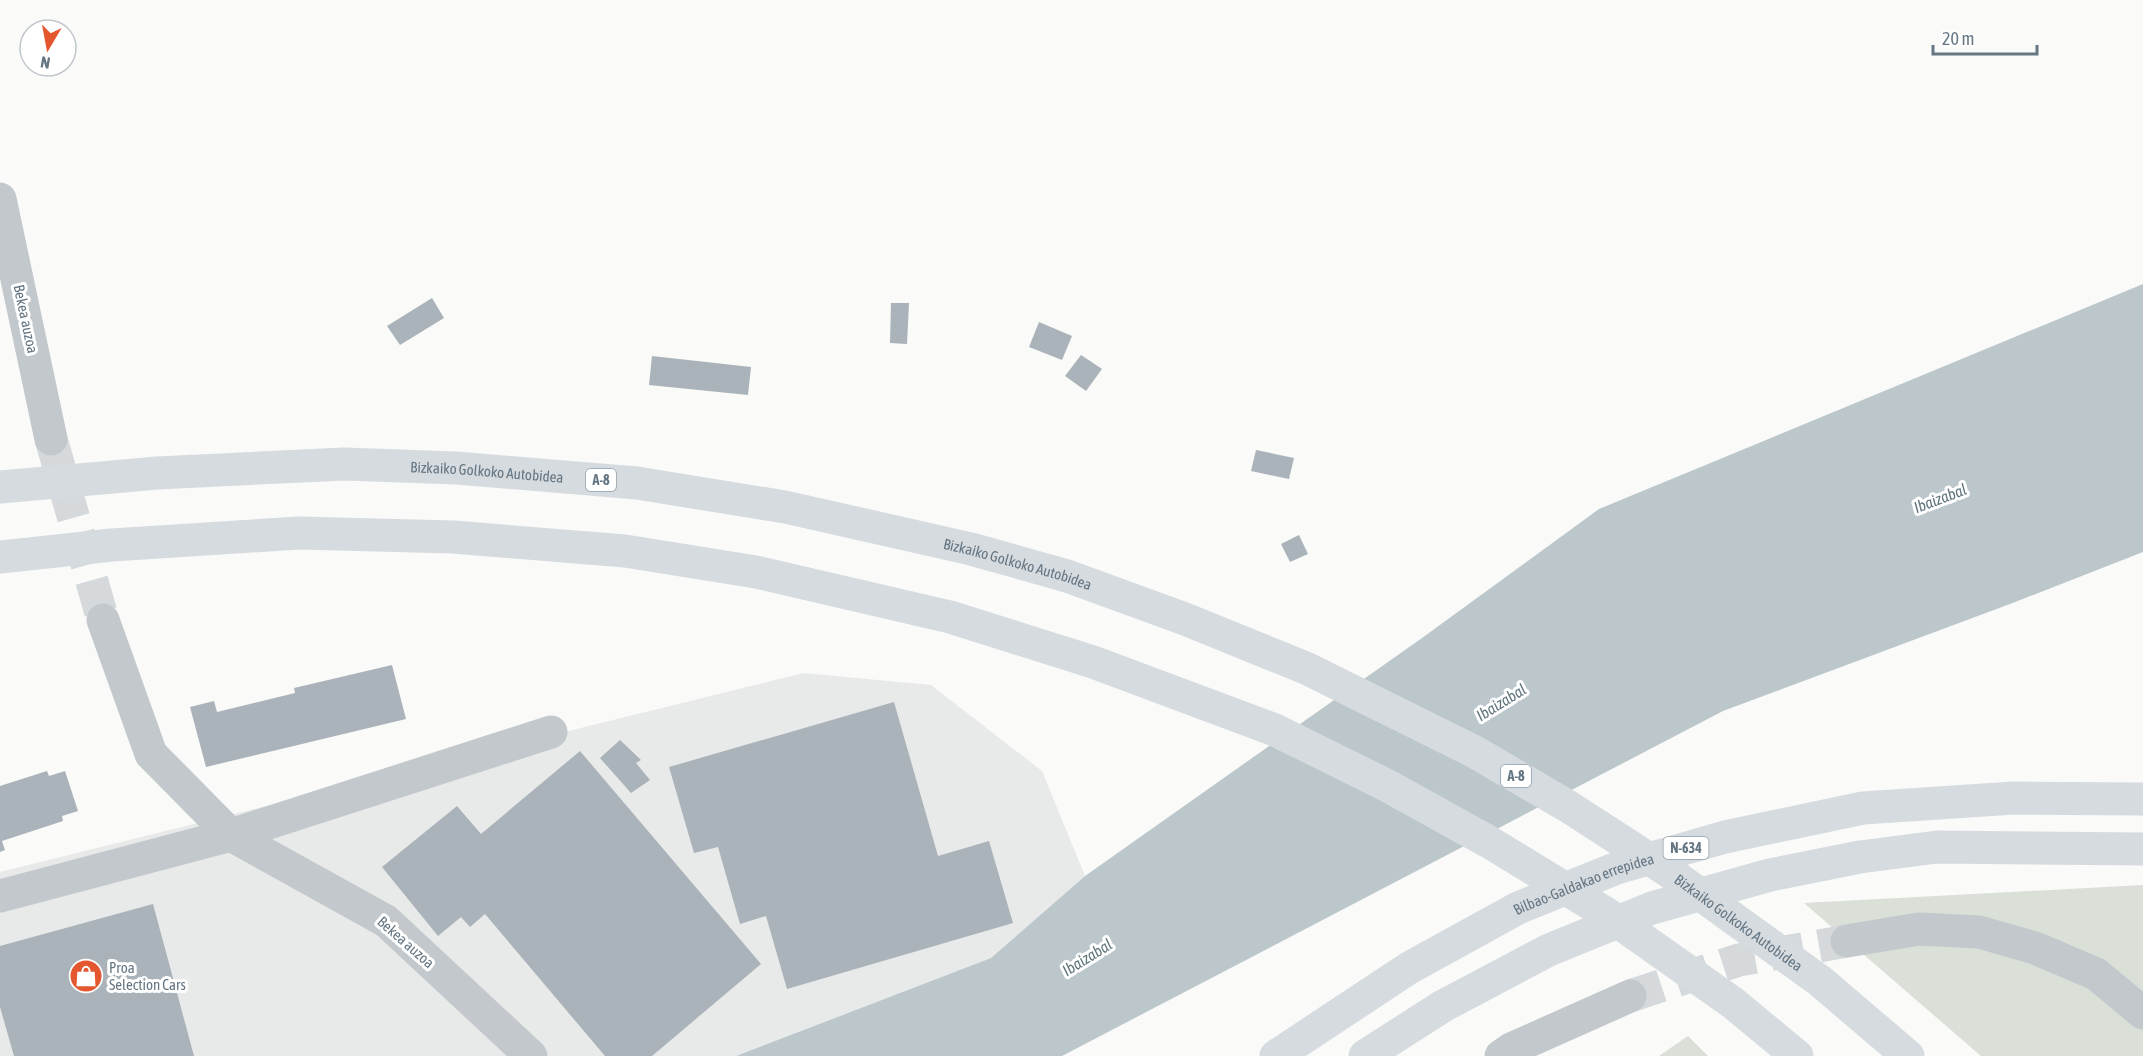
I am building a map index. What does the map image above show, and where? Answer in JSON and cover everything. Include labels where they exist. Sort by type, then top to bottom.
[{"type":"highway","name":"Bizkaiko Golkoko Autobidea","points":[[0,487],[157,473],[344,464],[456,468],[637,483],[784,507],[971,549],[1067,576],[1185,619],[1308,669],[1475,752],[1569,807],[1668,871],[1820,981],[1908,1056]]},
{"type":"highway","points":[[0,557],[111,545],[298,533],[453,537],[625,550],[756,572],[950,617],[1093,662],[1275,730],[1388,786],[1489,842],[1604,912],[1733,1004],[1797,1056]]},
{"type":"highway","name":"Bilbao-Galdakao errepidea","points":[[1276,1056],[1409,968],[1518,908],[1617,868],[1725,837],[1863,808],[2014,798],[2143,798]]},
{"type":"highway","points":[[1365,1056],[1443,1006],[1550,950],[1652,908],[1759,878],[1860,857],[1937,847],[2143,849]]},
{"type":"street","name":"Bekea auzoa","points":[[0,199],[51,440]]},
{"type":"street","name":"Bekea auzoa","points":[[103,620],[151,754],[231,835],[386,921],[531,1056]]},
{"type":"street","points":[[0,896],[231,835],[551,732]]},
{"type":"street","points":[[1848,941],[1919,929],[1979,932],[2035,948],[2096,974],[2143,1013]]},
{"type":"street","points":[[1501,1056],[1511,1049],[1630,996]]},
{"type":"shaded area","points":[[803,673],[931,685],[1042,771],[1085,876],[991,958],[736,1056],[0,1056],[0,872]]},
{"type":"shaded area","points":[[2143,885],[2143,1056],[1981,1056],[1804,903]]},
{"type":"shaded area","points":[[1688,1036],[1708,1056],[1659,1056]]},
{"type":"water","name":"Ibaizabal","points":[[2143,284],[2143,552],[1723,711],[1062,1056],[736,1056],[991,958],[1085,876],[1422,638],[1599,509]]},
{"type":"building","points":[[432,298],[444,318],[400,345],[387,326]]},
{"type":"building","points":[[891,303],[909,303],[907,344],[890,343]]},
{"type":"building","points":[[1039,322],[1072,336],[1062,360],[1029,347]]},
{"type":"building","points":[[1081,355],[1102,369],[1086,391],[1065,376]]},
{"type":"building","points":[[652,356],[751,367],[748,395],[649,385]]},
{"type":"building","points":[[1256,450],[1294,458],[1289,479],[1251,471]]},
{"type":"building","points":[[1299,535],[1308,554],[1290,562],[1281,544]]},
{"type":"building","points":[[392,665],[406,719],[206,767],[190,707],[214,701],[217,712],[295,693],[294,688]]},
{"type":"building","points":[[894,702],[938,856],[989,841],[1013,923],[787,989],[766,916],[740,924],[718,847],[694,853],[669,767]]},
{"type":"building","points":[[620,740],[641,760],[636,763],[650,780],[631,793],[600,758]]},
{"type":"building","points":[[580,751],[761,964],[652,1056],[605,1056],[485,914],[470,927],[461,917],[438,936],[382,867],[457,806],[481,834]]},
{"type":"building","points":[[47,771],[49,776],[65,771],[78,811],[62,816],[63,821],[2,841],[5,850],[0,852],[0,786]]},
{"type":"building","name":"Proa Selection Cars","points":[[153,904],[194,1056],[14,1056],[0,1007],[0,946]]},
{"type":"tunnel","points":[[51,439],[103,620]]},
{"type":"tunnel","points":[[1630,996],[1739,960],[1847,941]]},
{"type":"place","name":"Proa Selection Cars","points":[[86,976]]}]
